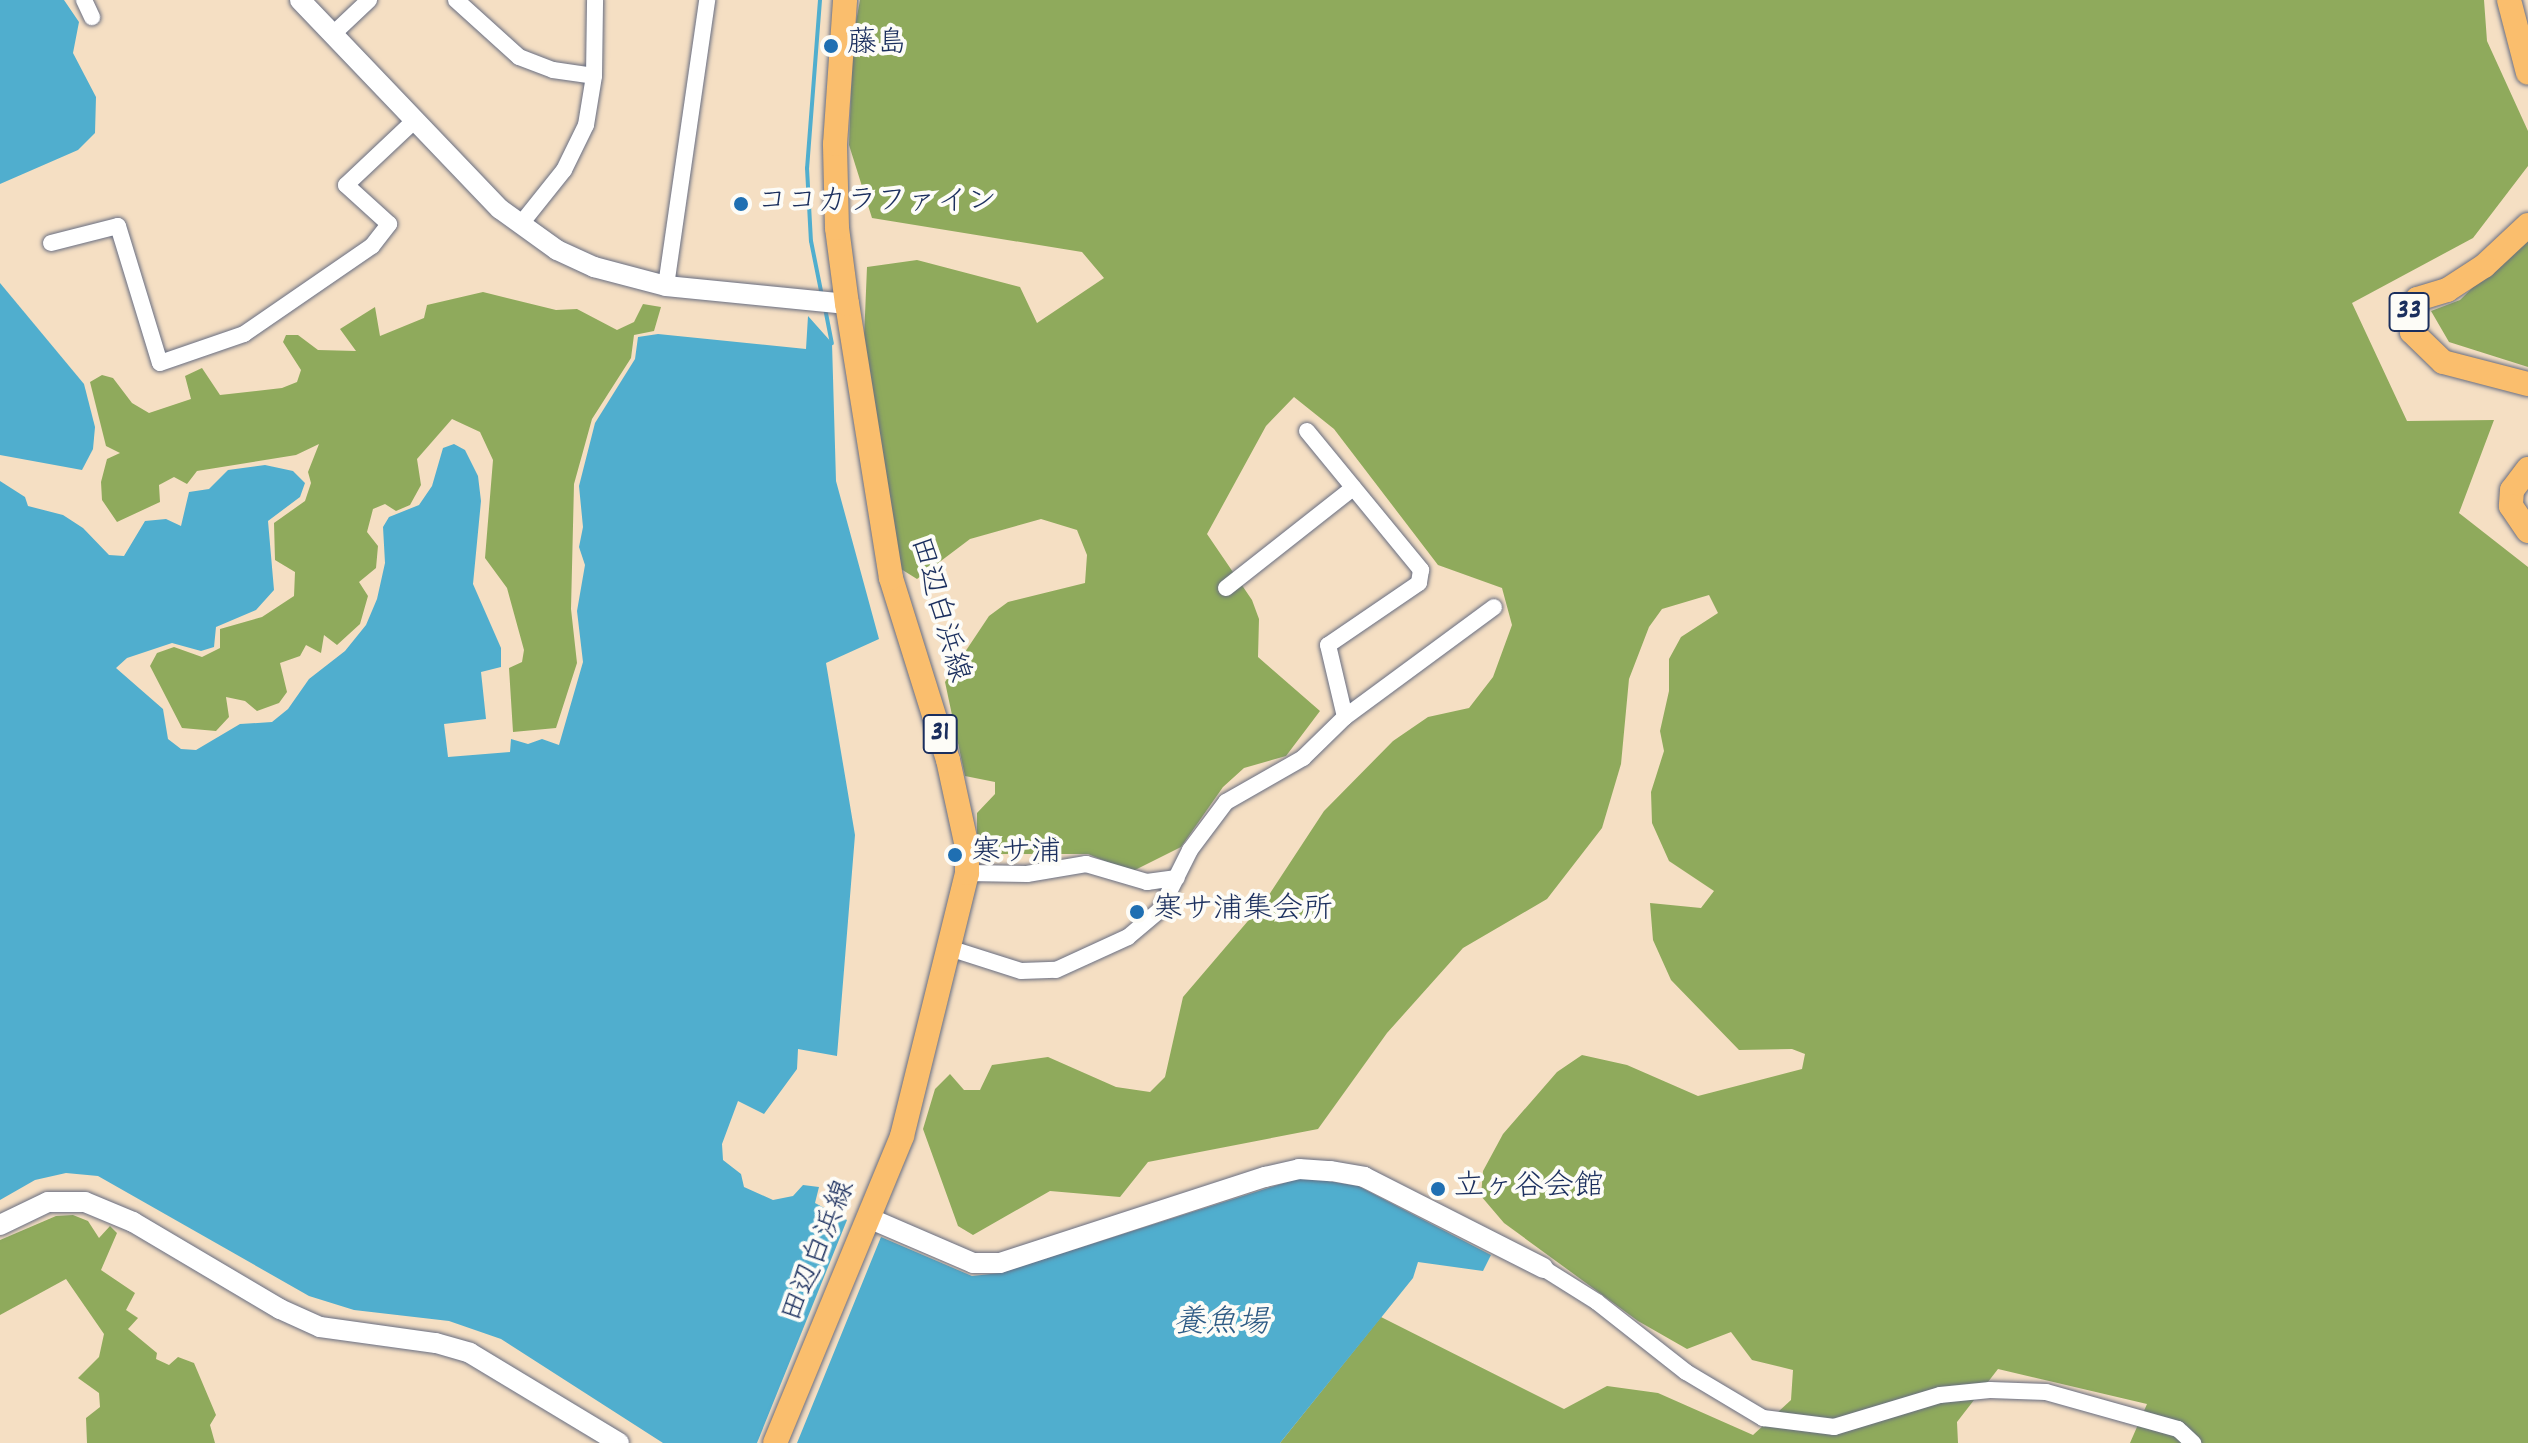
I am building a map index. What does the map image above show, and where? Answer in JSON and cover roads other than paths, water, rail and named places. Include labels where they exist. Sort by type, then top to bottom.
[{"type":"main road","name":"田辺白浜線","points":[[775,1443],[871,1219],[902,1136],[952,949],[967,873],[967,847],[952,774],[891,578],[840,305],[835,144],[845,0]]},
{"type":"main road","points":[[2509,0],[2528,73]]},
{"type":"main road","name":"33","points":[[2528,225],[2484,266],[2447,290],[2417,299],[2409,313],[2412,332],[2443,362],[2528,384]]},
{"type":"main road","points":[[2528,469],[2512,490],[2511,506],[2528,531]]},
{"type":"street","points":[[84,0],[92,17]]},
{"type":"street","points":[[300,0],[520,225],[557,250],[594,267],[666,286],[807,304],[840,305]]},
{"type":"street","points":[[332,35],[369,0]]},
{"type":"street","points":[[456,0],[519,57],[553,70],[594,76]]},
{"type":"street","points":[[520,225],[564,170],[586,125],[594,76],[595,0]]},
{"type":"street","points":[[666,286],[707,0]]},
{"type":"street","points":[[51,243],[118,226],[160,363],[244,334],[372,246],[389,224],[346,185],[415,120]]},
{"type":"street","points":[[1307,431],[1421,570],[1419,583],[1328,645],[1345,717]]},
{"type":"street","points":[[1226,588],[1353,488]]},
{"type":"street","points":[[952,949],[1021,971],[1056,970],[1128,937],[1160,910],[1190,850],[1226,802],[1303,758],[1345,717],[1494,607]]},
{"type":"street","points":[[967,873],[1027,874],[1086,864],[1147,882],[1177,878]]},
{"type":"street","points":[[871,1219],[973,1263],[1000,1263],[1265,1177],[1321,1170],[1364,1177],[1543,1268],[1597,1302],[1686,1372],[1763,1418],[1834,1427],[1940,1395],[1990,1390],[2046,1392],[2178,1429],[2193,1443]]},
{"type":"street","points":[[0,1225],[48,1202],[85,1202],[133,1222],[280,1309],[320,1327],[436,1343],[470,1353],[619,1443]]},
{"type":"water","points":[[0,0],[64,0],[79,22],[73,53],[96,97],[95,133],[78,150],[0,184]]},
{"type":"water","points":[[0,283],[84,384],[95,427],[93,449],[82,470],[0,455]]},
{"type":"water","points":[[808,316],[832,343],[836,481],[879,639],[826,663],[855,835],[837,1056],[798,1049],[797,1069],[764,1114],[738,1101],[722,1144],[723,1160],[741,1174],[744,1187],[773,1200],[793,1196],[803,1185],[819,1187],[815,1203],[847,1220],[757,1443],[663,1443],[501,1339],[449,1321],[354,1310],[309,1296],[98,1176],[66,1173],[35,1180],[0,1200],[0,481],[25,497],[28,506],[63,515],[83,528],[109,555],[124,556],[145,521],[166,519],[181,526],[189,492],[209,489],[228,470],[265,465],[293,471],[305,483],[300,497],[268,521],[274,590],[256,610],[216,627],[214,647],[201,651],[172,643],[127,658],[116,668],[163,709],[168,739],[181,749],[196,750],[240,724],[272,722],[288,709],[309,679],[345,651],[366,625],[377,599],[385,563],[383,527],[389,517],[419,505],[432,486],[443,448],[454,444],[465,450],[478,476],[481,501],[473,584],[501,648],[501,667],[481,672],[486,719],[444,724],[448,757],[510,752],[511,739],[528,744],[542,739],[559,745],[583,662],[577,611],[585,565],[579,547],[583,527],[579,486],[595,423],[635,359],[638,337],[658,334],[806,349]]},
{"type":"water","name":"養魚場","points":[[1303,1177],[1358,1186],[1491,1255],[1483,1271],[1418,1262],[1413,1278],[1280,1443],[797,1443],[881,1237],[972,1276],[1000,1273]]},
{"type":"waterway","points":[[820,0],[807,168],[811,241],[822,296]]},
{"type":"waterway","points":[[825,308],[832,343]]},
{"type":"place","name":"藤島","points":[[831,46]]},
{"type":"place","name":"ココカラファイン","points":[[741,204]]},
{"type":"place","name":"寒サ浦","points":[[955,855]]},
{"type":"place","name":"寒サ浦集会所","points":[[1137,912]]},
{"type":"place","name":"立ヶ谷会館","points":[[1438,1189]]}]
